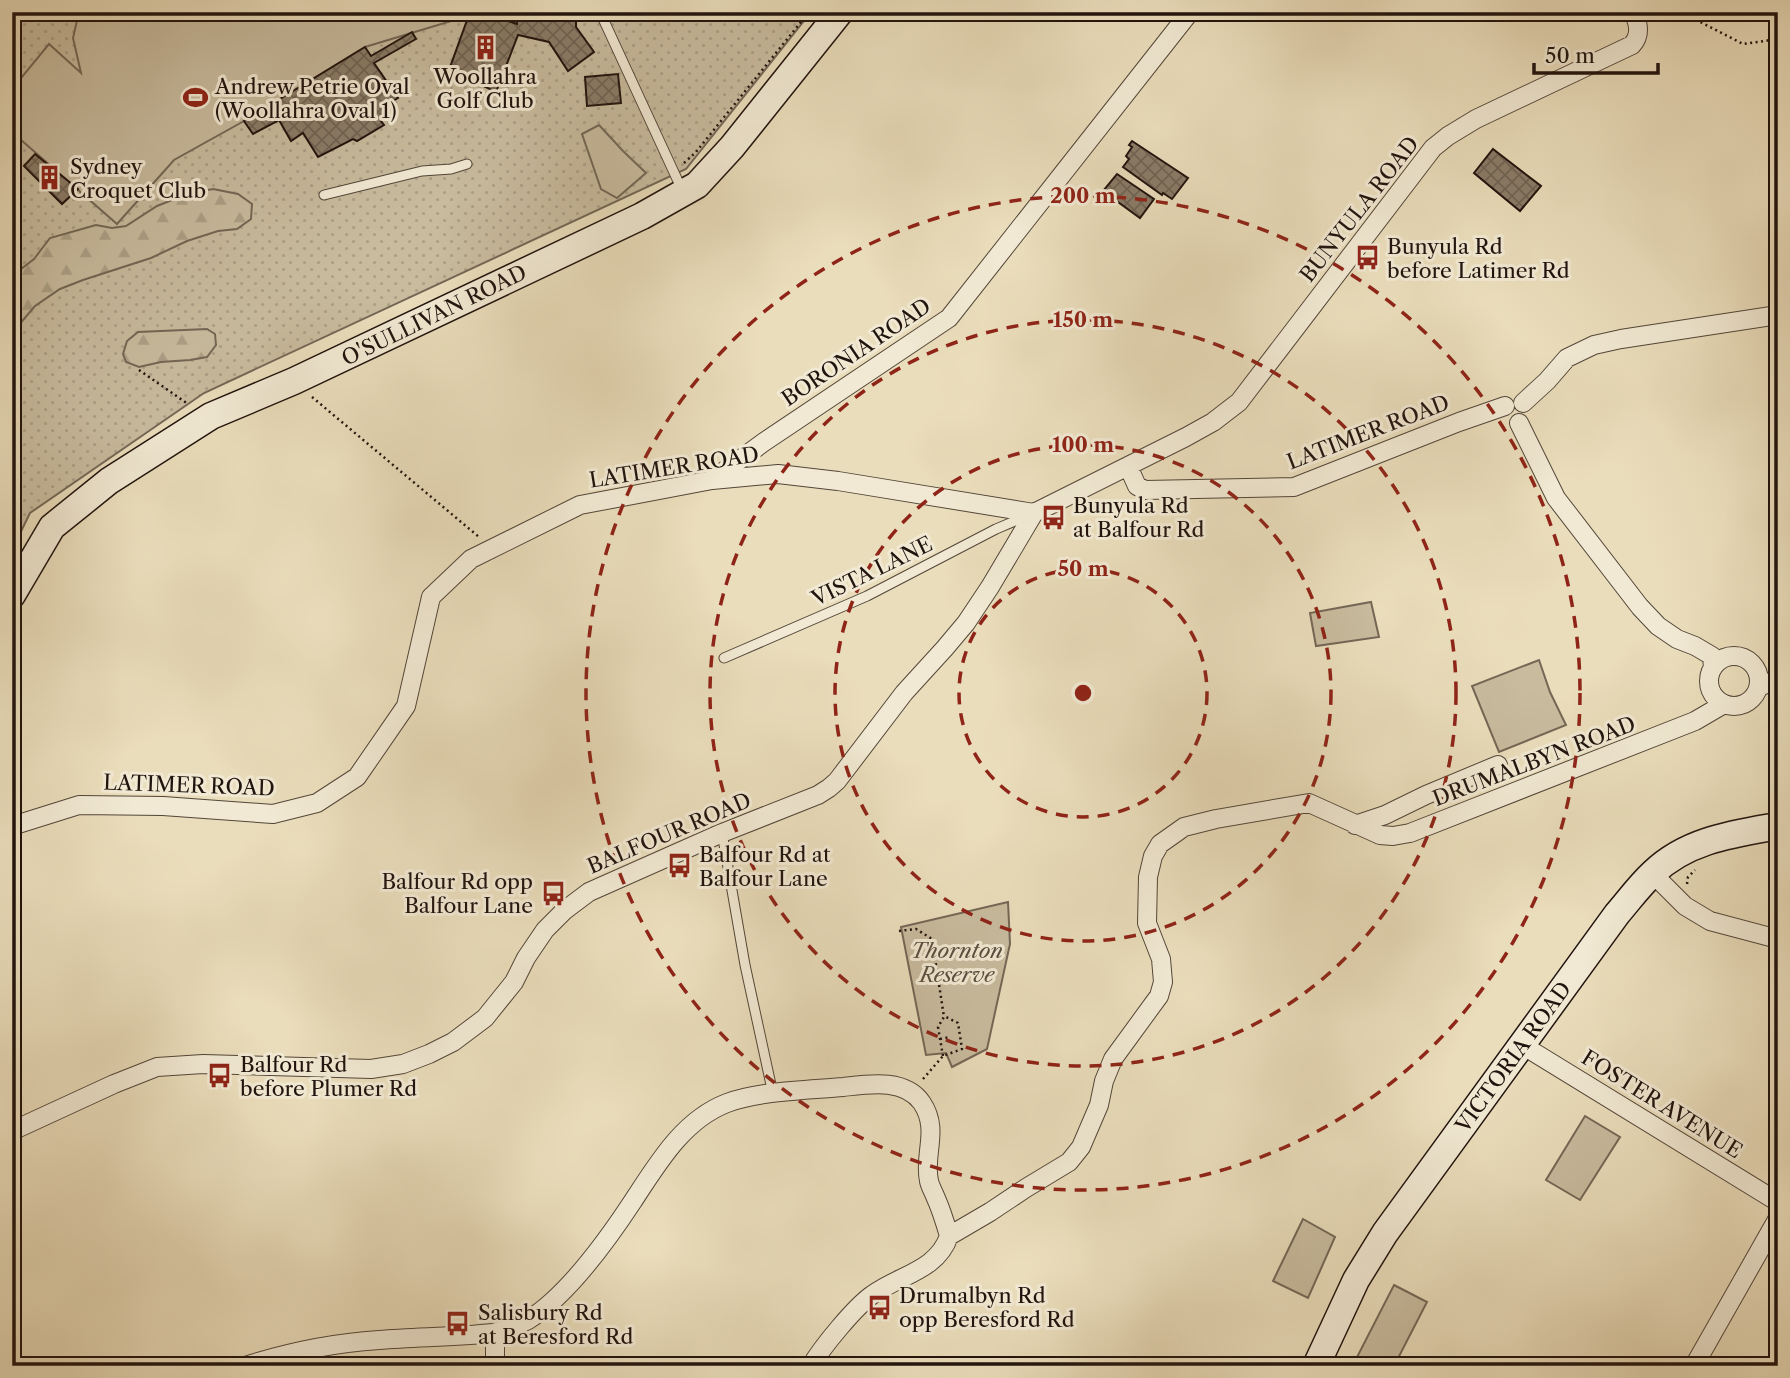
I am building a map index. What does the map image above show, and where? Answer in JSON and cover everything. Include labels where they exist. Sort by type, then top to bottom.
[{"type":"main road","name":"O'SULLIVAN ROAD","points":[[12,595],[52,527],[109,481],[208,418],[294,382],[642,216],[679,182],[697,185],[732,147],[840,12]]},
{"type":"main road","name":"VICTORIA ROAD","points":[[1316,1366],[1356,1280],[1385,1233],[1617,914],[1652,873],[1691,847],[1724,836],[1778,826]]},
{"type":"street","name":"BORONIA ROAD","points":[[712,480],[948,318],[1190,12]]},
{"type":"street","name":"BUNYULA ROAD","points":[[1128,466],[1213,422],[1239,402],[1433,148],[1476,119],[1632,45],[1639,32],[1633,12]]},
{"type":"street","points":[[1713,668],[1712,656],[1677,639],[1658,626],[1640,607],[1556,498],[1519,423],[1509,422],[1504,411],[1547,381],[1567,358],[1594,345],[1778,315]]},
{"type":"street","name":"LATIMER ROAD","points":[[1128,466],[1138,486],[1145,490],[1294,488],[1458,422],[1514,404]]},
{"type":"street","points":[[1034,513],[1128,466]]},
{"type":"street","name":"LATIMER ROAD","points":[[12,826],[79,805],[163,806],[273,814],[317,803],[357,777],[406,706],[431,597],[471,559],[580,505],[712,480],[778,474],[838,481],[1034,513]]},
{"type":"street","name":"BALFOUR ROAD","points":[[12,1131],[157,1067],[203,1064],[371,1069],[402,1064],[453,1042],[485,1018],[514,982],[544,930],[589,892],[631,872],[818,796],[837,781],[904,692],[966,623],[1034,513]]},
{"type":"street","points":[[1728,656],[1748,659],[1756,667],[1759,677],[1759,687],[1755,695],[1741,705],[1733,706],[1719,701],[1712,691],[1709,679],[1713,668],[1719,660],[1728,656]]},
{"type":"street","points":[[1759,687],[1778,679]]},
{"type":"street","name":"DRUMALBYN ROAD","points":[[811,1366],[858,1308],[873,1294],[932,1262],[944,1249],[949,1236],[1069,1162],[1082,1147],[1113,1059],[1159,996],[1163,982],[1161,959],[1147,923],[1149,877],[1153,856],[1160,844],[1184,827],[1310,803],[1380,835],[1410,833],[1695,721],[1724,704]]},
{"type":"street","name":"DRUMALBYN ROAD","points":[[1355,825],[1385,816],[1498,765]]},
{"type":"street","points":[[1652,873],[1685,906],[1710,921],[1778,939]]},
{"type":"street","name":"FOSTER AVENUE","points":[[1522,1045],[1778,1202]]},
{"type":"street","points":[[245,1366],[325,1346],[493,1333],[529,1319],[565,1289],[584,1267],[623,1216],[662,1156],[682,1133],[705,1115],[728,1103],[773,1094],[868,1084],[889,1084],[912,1093],[920,1100],[929,1119],[929,1182],[949,1236]]},
{"type":"street","points":[[1694,1366],[1778,1218]]},
{"type":"street","points":[[493,1333],[495,1366]]},
{"type":"lane","points":[[600,12],[679,182]]},
{"type":"lane","points":[[324,195],[422,171],[451,169],[467,164]]},
{"type":"lane","name":"VISTA LANE","points":[[724,658],[867,596],[996,528],[1034,513]]},
{"type":"lane","points":[[722,834],[745,965],[773,1094]]},
{"type":"path","points":[[679,182],[696,152],[809,12]]},
{"type":"path","points":[[1681,12],[1743,44],[1778,39]]},
{"type":"path","points":[[139,370],[208,418]]},
{"type":"path","points":[[294,382],[492,548]]},
{"type":"path","points":[[1687,884],[1688,877],[1698,867]]},
{"type":"path","points":[[899,931],[916,929],[932,939],[944,1017],[938,1027],[943,1056]]},
{"type":"path","points":[[912,1093],[943,1056],[962,1049],[958,1023],[944,1017]]},
{"type":"path","points":[[940,1039],[950,1037]]},
{"type":"green space","name":"Woollahra Golf Club","points":[[12,12],[811,12],[686,169],[204,393],[30,513],[12,550]]},
{"type":"green space","name":"Andrew Petrie Oval (Woollahra Oval 1)","points":[[79,12],[460,12],[458,19],[365,47],[174,160],[117,224],[12,132],[12,89],[49,44],[81,73],[73,38]]},
{"type":"green space","points":[[599,125],[646,173],[617,198],[601,189],[582,134]]},
{"type":"green space","points":[[213,189],[238,194],[252,204],[251,219],[237,229],[218,231],[187,241],[151,258],[60,289],[35,306],[12,333],[12,276],[34,259],[50,238],[96,225],[112,228],[126,226],[157,206],[187,194]]},
{"type":"green space","points":[[207,329],[215,334],[216,345],[207,357],[139,367],[126,362],[123,354],[127,341],[138,332]]},
{"type":"green space","points":[[1371,602],[1379,637],[1316,646],[1310,613]]},
{"type":"green space","points":[[1539,660],[1550,692],[1566,725],[1499,752],[1472,686]]},
{"type":"green space","name":"Thornton Reserve","points":[[1008,902],[1010,944],[987,1049],[952,1067],[946,1053],[926,1055],[901,927]]},
{"type":"green space","points":[[1585,1116],[1620,1137],[1580,1200],[1546,1180]]},
{"type":"green space","points":[[1303,1219],[1335,1237],[1308,1298],[1273,1281]]},
{"type":"green space","points":[[1394,1285],[1427,1302],[1394,1366],[1364,1366],[1355,1361]]},
{"type":"building","name":"Woollahra Golf Club","points":[[470,12],[490,12],[491,15],[517,24],[516,12],[576,12],[576,27],[594,52],[568,71],[549,42],[518,35],[496,92],[449,70]]},
{"type":"building","points":[[412,32],[416,39],[374,63],[398,98],[382,107],[389,116],[381,121],[384,125],[357,141],[353,139],[318,157],[303,133],[291,141],[279,120],[253,134],[244,121],[365,47],[371,56]]},
{"type":"building","points":[[618,74],[621,103],[587,106],[585,77]]},
{"type":"building","points":[[1132,141],[1188,178],[1172,199],[1163,193],[1162,195],[1123,167],[1129,159],[1126,156],[1132,147],[1129,145]]},
{"type":"building","points":[[1493,149],[1541,186],[1520,211],[1474,173]]},
{"type":"building","name":"Sydney Croquet Club","points":[[35,154],[78,189],[62,204],[24,166]]},
{"type":"building","points":[[1117,174],[1154,199],[1140,218],[1103,191]]},
{"type":"place","name":"Woollahra Golf Club","points":[[485,47]]},
{"type":"place","name":"Andrew Petrie Oval (Woollahra Oval 1)","points":[[195,98]]},
{"type":"place","name":"Sydney Croquet Club","points":[[50,178]]},
{"type":"place","name":"Bunyula Rd before Latimer Rd","points":[[1367,258]]},
{"type":"place","name":"Bunyula Rd at Balfour Rd","points":[[1053,517]]},
{"type":"place","name":"Balfour Rd at Balfour Lane","points":[[679,866]]},
{"type":"place","name":"Balfour Rd opp Balfour Lane","points":[[553,893]]},
{"type":"place","name":"Balfour Rd before Plumer Rd","points":[[220,1076]]},
{"type":"place","name":"Drumalbyn Rd opp Beresford Rd","points":[[879,1307]]},
{"type":"place","name":"Salisbury Rd at Beresford Rd","points":[[458,1324]]}]
